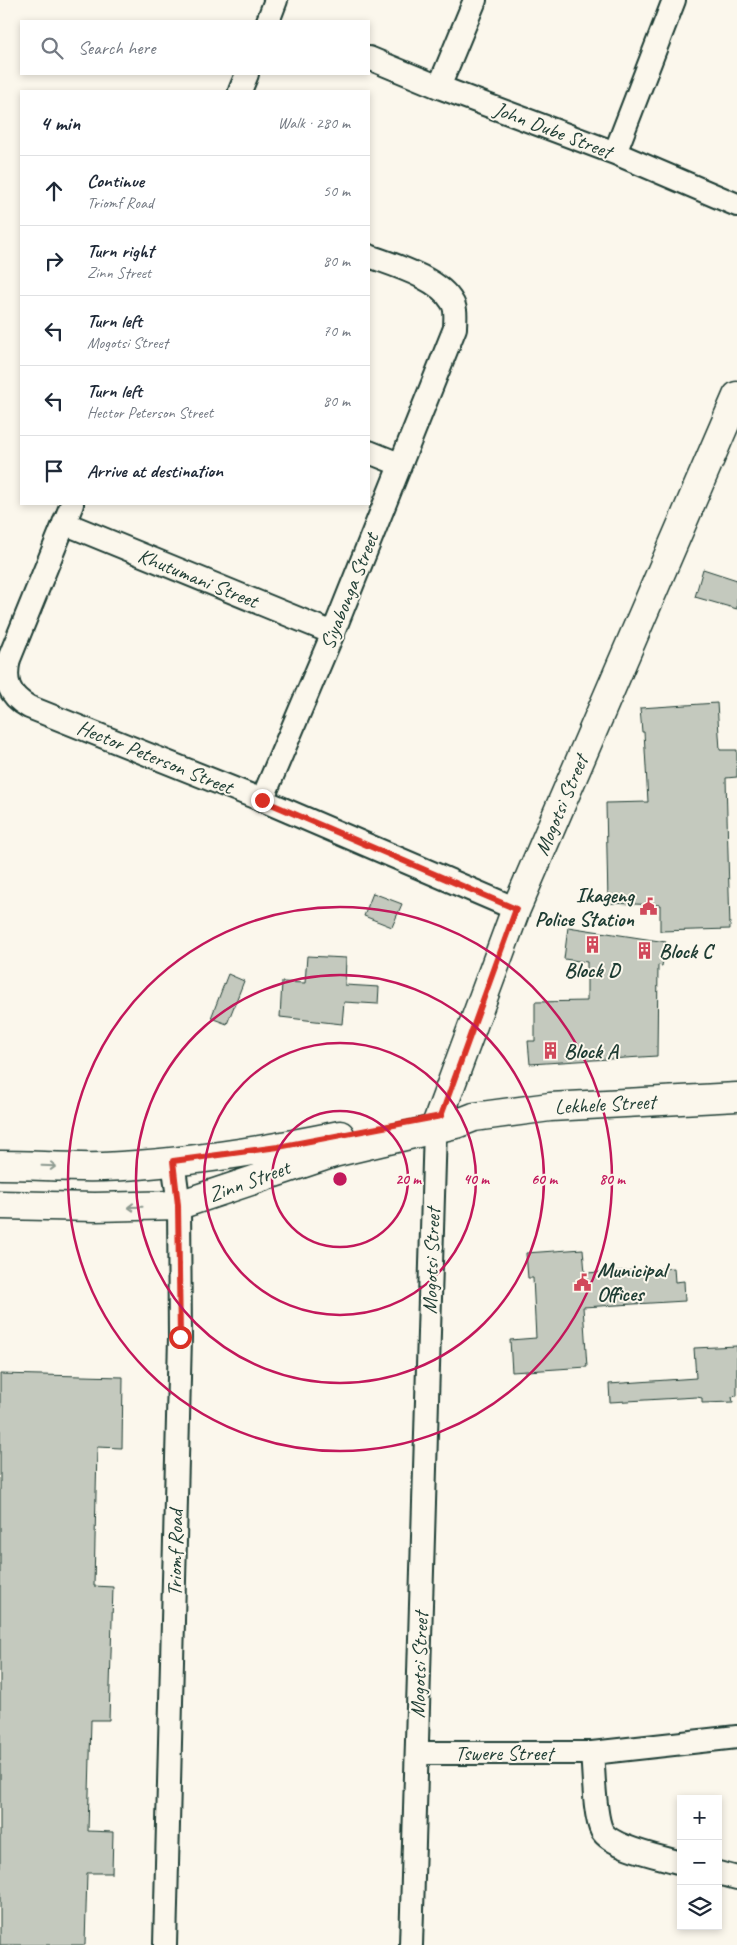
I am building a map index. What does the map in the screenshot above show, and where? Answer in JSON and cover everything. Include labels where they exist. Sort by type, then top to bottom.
[{"type":"street","points":[[439,87],[475,0]]},
{"type":"street","points":[[615,153],[674,0]]},
{"type":"street","name":"John Dube Street","points":[[370,58],[439,87],[615,153],[737,205]]},
{"type":"street","points":[[240,90],[247,75]]},
{"type":"street","name":"Siyabonga Street","points":[[262,800],[333,633],[450,341],[455,316],[453,302],[441,289],[419,276],[370,256]]},
{"type":"street","name":"Mogotsi Street","points":[[411,1945],[438,1122],[516,909],[737,396]]},
{"type":"street","points":[[370,452],[400,464]]},
{"type":"street","name":"Hector Peterson Street","points":[[68,513],[9,658],[6,672],[10,692],[17,700],[29,707],[262,800],[516,909]]},
{"type":"street","name":"Khutumani Street","points":[[68,513],[333,633]]},
{"type":"street","name":"Lekhele Street","points":[[438,1122],[550,1107],[737,1097]]},
{"type":"street","name":"Zinn Street","points":[[0,1165],[103,1167],[173,1161],[438,1122]]},
{"type":"street","name":"Zinn Street","points":[[0,1205],[112,1207],[178,1205],[300,1163],[438,1122]]},
{"type":"street","name":"Triomf Road","points":[[165,1945],[180,1337],[178,1205],[173,1161]]},
{"type":"street","name":"Tswere Street","points":[[417,1753],[592,1753],[737,1737]]},
{"type":"street","points":[[592,1753],[600,1824],[606,1836],[625,1846],[677,1862]]},
{"type":"street","points":[[722,1874],[737,1878]]},
{"type":"building","points":[[703,569],[737,580],[737,609],[695,597]]},
{"type":"building","points":[[717,703],[720,750],[737,750],[737,777],[726,778],[730,929],[660,931],[660,905],[608,903],[606,803],[648,802],[644,732],[642,732],[640,708]]},
{"type":"building","points":[[373,893],[402,904],[392,927],[364,916]]},
{"type":"building","points":[[568,927],[666,942],[662,966],[658,965],[657,1056],[530,1064],[528,1041],[535,1041],[535,1002],[587,1001],[587,962],[564,959]]},
{"type":"building","points":[[307,956],[346,958],[345,985],[379,987],[378,1004],[344,1002],[342,1024],[280,1017],[282,982],[305,983]]},
{"type":"building","points":[[228,974],[244,981],[227,1024],[211,1018]]},
{"type":"building","points":[[583,1249],[585,1273],[674,1268],[675,1282],[684,1281],[685,1301],[583,1307],[587,1367],[512,1372],[510,1340],[536,1338],[533,1278],[528,1278],[526,1253]]},
{"type":"building","points":[[737,1346],[737,1396],[732,1397],[733,1402],[702,1403],[702,1398],[697,1397],[610,1402],[609,1384],[696,1378],[694,1348]]},
{"type":"building","points":[[0,1374],[123,1377],[122,1448],[97,1447],[94,1586],[113,1587],[109,1720],[91,1720],[88,1831],[113,1832],[112,1873],[87,1873],[85,1945],[0,1945]]},
{"type":"place","name":"Ikageng Police Station","points":[[648,907]]},
{"type":"place","name":"Block D","points":[[592,945]]},
{"type":"place","name":"Block C","points":[[645,951]]},
{"type":"place","name":"Block A","points":[[550,1051]]},
{"type":"place","name":"Municipal Offices","points":[[583,1282]]},
{"type":"route","points":[[180,1337],[178,1205],[173,1161],[278,1147],[441,1116],[516,909],[262,800]]}]
